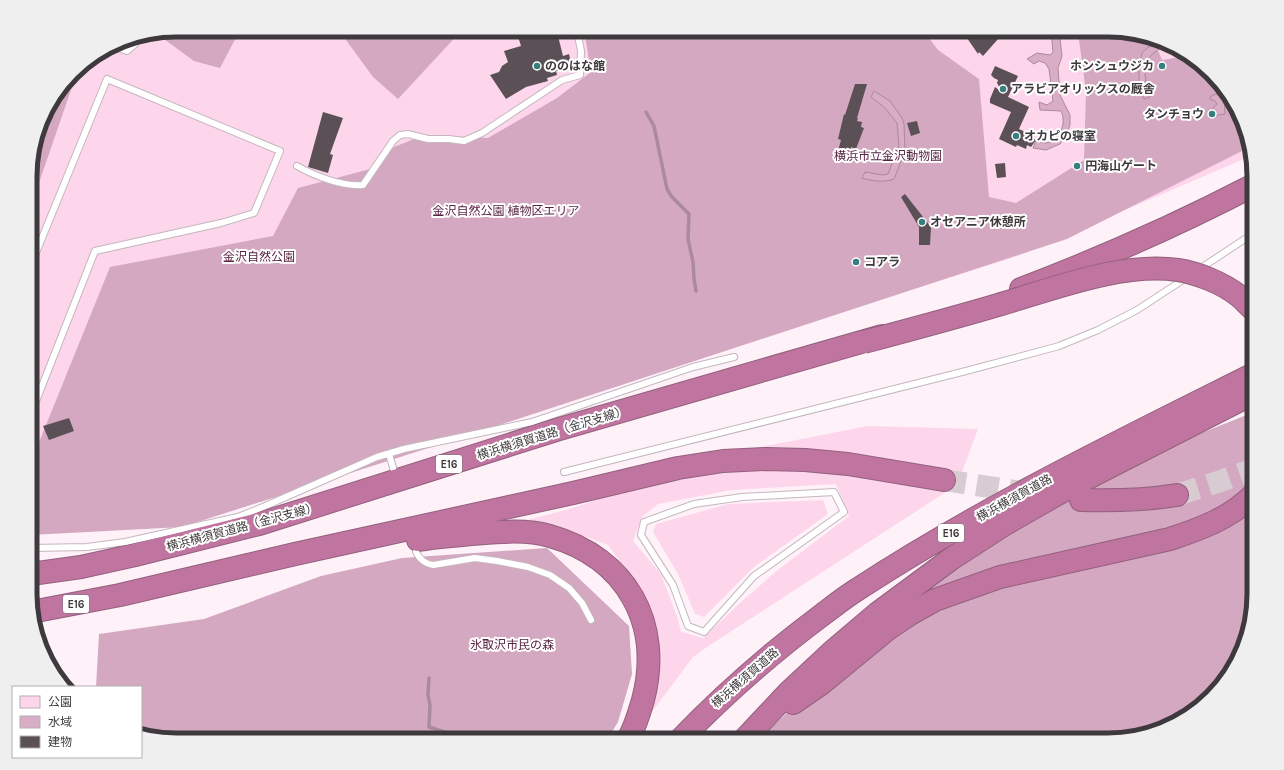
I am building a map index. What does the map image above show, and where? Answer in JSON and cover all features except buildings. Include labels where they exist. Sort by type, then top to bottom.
[{"type":"highway","name":"E16","points":[[864,342],[1070,270],[1146,237],[1247,188]]},
{"type":"highway","name":"E16","points":[[864,342],[1071,283],[1134,269],[1156,268],[1178,270],[1195,274],[1214,281],[1238,295],[1247,303]]},
{"type":"highway","name":"横浜横須賀道路（金沢支線）","points":[[37,573],[81,567],[120,559],[259,524],[556,430],[864,342]]},
{"type":"highway","name":"横浜横須賀道路","points":[[687,733],[749,673],[798,632],[857,589],[918,551],[1006,501],[1088,457],[1247,378]]},
{"type":"highway","name":"横浜横須賀道路","points":[[750,733],[789,692],[878,612],[951,559],[1006,524],[1068,488],[1247,397]]},
{"type":"highway","name":"E16","points":[[38,611],[120,595],[295,554],[573,493],[685,466],[766,459],[805,460],[848,464],[944,480]]},
{"type":"highway","points":[[1081,500],[1140,500],[1177,495]]},
{"type":"highway","name":"E16","points":[[752,733],[822,683],[889,628],[910,614],[936,600],[1000,577],[1170,539],[1197,530],[1221,519],[1247,501]]},
{"type":"highway","name":"E16","points":[[120,595],[217,583],[432,538],[504,532],[528,532],[549,536],[589,553],[605,565],[627,587],[636,603],[644,623],[648,647],[648,681],[632,733]]},
{"type":"highway","points":[[39,616],[52,609]]},
{"type":"lane","points":[[297,166],[311,174],[353,186],[363,185],[393,141],[400,135],[408,134],[428,139],[464,140],[482,133],[562,80],[580,75],[581,51],[578,37]]},
{"type":"lane","points":[[120,49],[127,51],[135,43]]},
{"type":"lane","points":[[37,250],[107,79],[280,151],[254,213],[95,251],[37,399]]},
{"type":"lane","points":[[564,472],[1060,346],[1098,330],[1137,310],[1247,238]]},
{"type":"lane","points":[[37,548],[87,547],[125,542],[238,517],[377,457],[404,449],[532,422],[693,367],[734,357]]},
{"type":"lane","points":[[389,454],[394,471]]},
{"type":"lane","points":[[834,492],[844,512],[754,576],[704,632],[688,626],[673,585],[641,535],[644,522],[694,504],[742,497],[834,492]]},
{"type":"lane","points":[[416,552],[418,558],[427,564],[440,564],[475,558],[518,564],[550,575],[568,588],[582,603],[591,620]]},
{"type":"green space","name":"金沢自然公園","points":[[176,37],[1126,38],[1161,48],[1193,66],[1218,91],[1240,131],[1246,158],[1018,256],[238,502],[37,496],[38,158],[44,131],[60,99],[72,84],[99,60],[131,44],[158,38]]},
{"type":"green space","points":[[236,37],[220,68],[194,61],[162,38]]},
{"type":"green space","points":[[344,37],[456,37],[398,99],[373,77]]},
{"type":"green space","name":"金沢自然公園","points":[[585,37],[928,37],[938,50],[979,79],[989,197],[1016,203],[1084,160],[1086,92],[1078,37],[1126,38],[1156,46],[1162,60],[1179,57],[1193,66],[1206,78],[1218,91],[1228,107],[1240,131],[1244,150],[1067,239],[475,433],[182,527],[37,535],[37,447],[110,267],[273,236],[298,188],[374,168],[394,147],[424,135],[488,138],[557,98],[591,72]]},
{"type":"green space","points":[[72,84],[37,189],[38,158],[44,131],[60,99]]},
{"type":"green space","points":[[1247,415],[1247,603],[1244,621],[1240,639],[1233,655],[1218,679],[1200,698],[1185,710],[1153,726],[1117,733],[766,733],[885,618],[923,594],[936,583],[997,541],[1095,485],[1179,442]]},
{"type":"green space","points":[[868,426],[978,429],[962,472],[873,459],[757,453],[755,448]]},
{"type":"green space","points":[[824,467],[952,488],[693,657],[652,712],[649,704],[659,657],[657,628],[648,606],[627,571],[608,545],[559,527],[527,520],[569,509],[687,470]],"holes":[[[836,484],[849,516],[779,569],[703,638],[681,632],[678,619],[661,574],[633,541],[642,517],[658,504],[732,490]]]},
{"type":"green space","points":[[823,500],[828,514],[754,567],[704,617],[695,614],[678,574],[653,532],[656,524],[728,504]]},
{"type":"green space","name":"氷取沢市民の森","points":[[547,548],[629,626],[632,674],[618,722],[611,733],[158,732],[142,728],[142,686],[96,686],[99,634],[204,619],[321,576],[402,558]]},
{"type":"water","points":[[1052,37],[1060,37],[1062,56],[1058,68],[1060,95],[1070,115],[1070,125],[1066,136],[1060,144],[1046,150],[1033,148],[1036,140],[1046,143],[1055,139],[1063,126],[1063,115],[1061,111],[1040,110],[1039,102],[1047,105],[1053,101],[1049,69],[1045,63],[1039,61],[1034,64],[1027,59],[1037,53],[1050,55],[1053,52]]},
{"type":"water","points":[[1153,45],[1161,48],[1149,58],[1146,64],[1145,76],[1150,97],[1144,99],[1139,87],[1139,66],[1142,53]]},
{"type":"water","points":[[874,91],[890,101],[902,118],[904,124],[905,151],[894,179],[886,181],[874,181],[862,178],[865,172],[883,175],[888,174],[899,146],[897,123],[885,108],[871,97]]},
{"type":"water","points":[[1216,94],[1221,96],[1224,101],[1225,114],[1212,116],[1209,113],[1217,104],[1215,101],[1210,99],[1210,97]]},
{"type":"waterway","points":[[646,112],[654,126],[667,189],[672,197],[689,214],[688,239],[693,262],[696,291]]},
{"type":"waterway","points":[[429,678],[429,727],[448,733]]},
{"type":"tunnel","points":[[1177,495],[1247,472]]},
{"type":"tunnel","points":[[944,480],[1035,494]]},
{"type":"place","name":"ののはな館","points":[[537,66]]},
{"type":"place","name":"ホンシュウジカ","points":[[1162,66]]},
{"type":"place","name":"アラビアオリックスの厩舎","points":[[1003,89]]},
{"type":"place","name":"タンチョウ","points":[[1212,114]]},
{"type":"place","name":"オカピの寝室","points":[[1016,136]]},
{"type":"place","name":"円海山ゲート","points":[[1077,166]]},
{"type":"place","name":"オセアニア休憩所","points":[[922,222]]},
{"type":"place","name":"コアラ","points":[[856,262]]},
{"type":"park label","name":"横浜市立金沢動物園","points":[[888,156]]},
{"type":"park label","name":"金沢自然公園 植物区エリア","points":[[506,211]]}]
